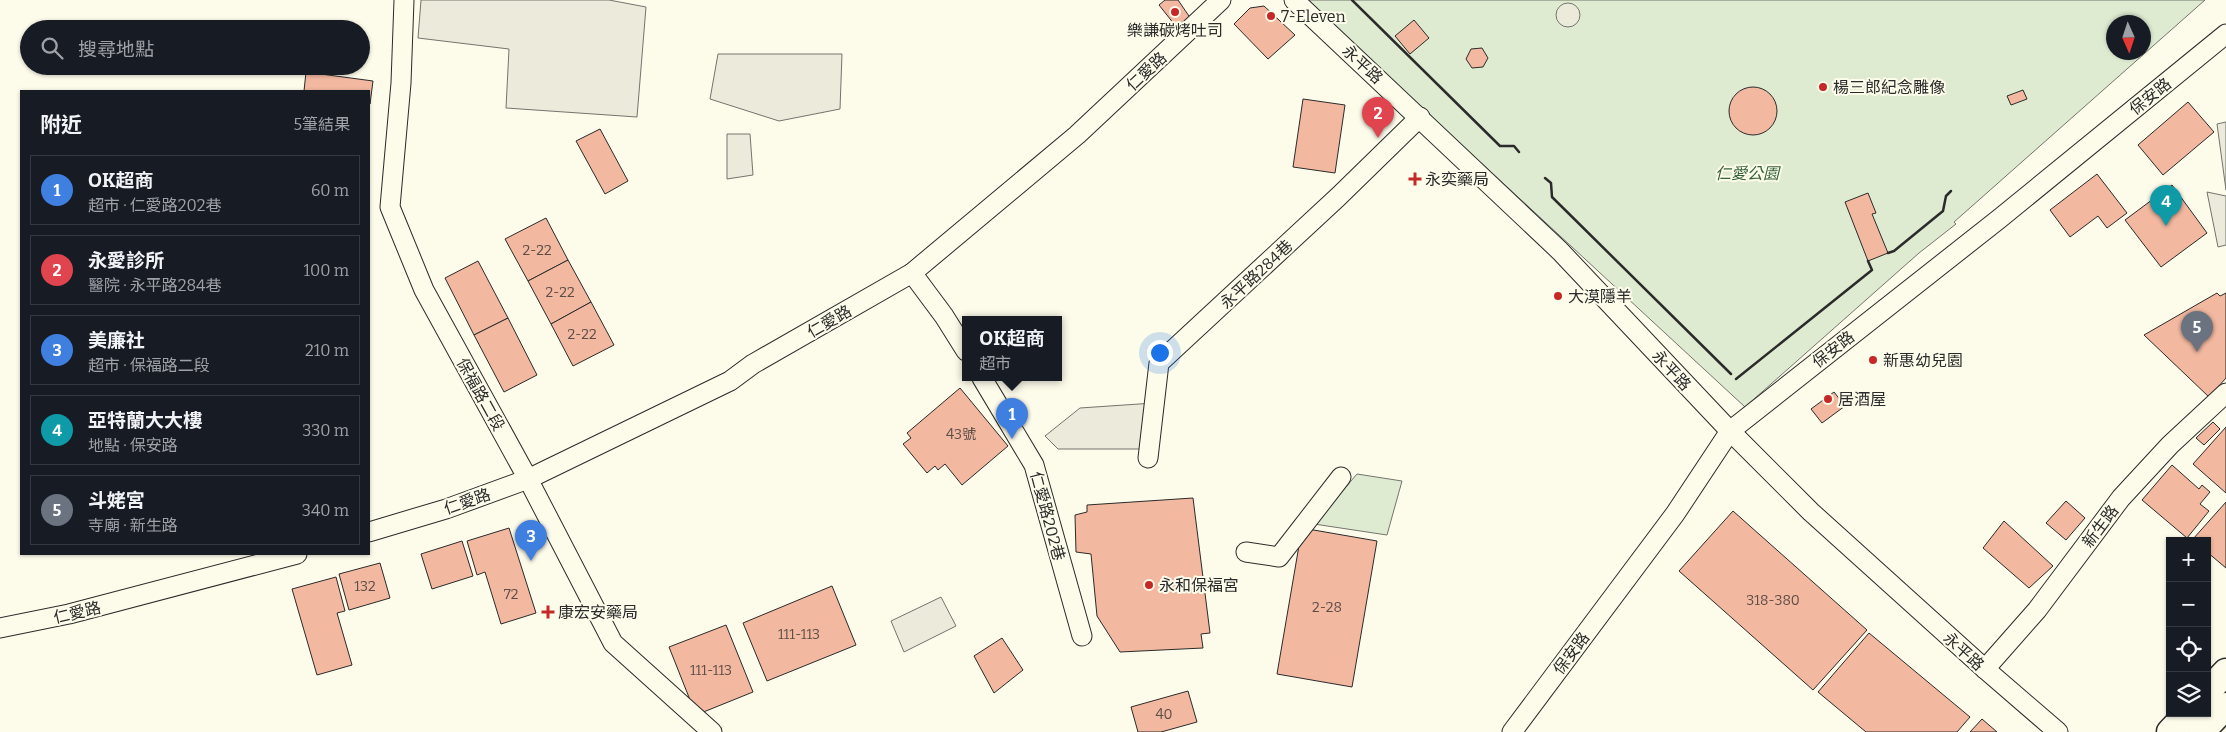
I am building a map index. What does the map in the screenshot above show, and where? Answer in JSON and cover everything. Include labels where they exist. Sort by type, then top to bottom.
[{"type":"main road","points":[[2211,688],[2226,672]]},
{"type":"main road","points":[[2201,732],[2226,706]]},
{"type":"main road","points":[[2170,732],[2184,717]]},
{"type":"street","name":"保福路二段","points":[[404,0],[401,83],[390,207],[424,290],[528,479],[613,643],[712,732]]},
{"type":"street","name":"仁愛路","points":[[370,532],[446,509],[528,479],[730,381],[753,364],[912,273],[1077,135],[1221,0]]},
{"type":"street","name":"永平路","points":[[1294,0],[1560,251],[1730,431],[1811,512],[1984,669],[2058,732]]},
{"type":"street","name":"保安路","points":[[1512,732],[1675,514],[1730,431],[1986,230],[2226,34]]},
{"type":"street","name":"永平路284巷","points":[[1148,458],[1159,363],[1338,197],[1420,117]]},
{"type":"street","points":[[912,273],[944,316],[962,345]]},
{"type":"street","name":"仁愛路202巷","points":[[984,381],[1034,464],[1082,636]]},
{"type":"street","name":"新生路","points":[[1984,669],[2037,610],[2121,498],[2170,445],[2226,393]]},
{"type":"street","points":[[1246,552],[1280,557],[1341,477]]},
{"type":"street","name":"仁愛路","points":[[0,628],[69,614],[293,555]]},
{"type":"green space","name":"仁愛公園","points":[[1305,0],[2205,0],[2151,48],[2151,15],[2106,15],[2106,60],[2137,60],[1954,222],[1956,224],[1919,253],[1745,407]]},
{"type":"green space","points":[[1357,474],[1402,481],[1387,535],[1314,524]]},
{"type":"shaded area","points":[[421,0],[609,0],[646,7],[637,117],[506,108],[509,49],[418,38]]},
{"type":"shaded area","points":[[1568,3],[1573,4],[1579,10],[1579,20],[1573,26],[1568,27],[1563,26],[1557,20],[1556,15],[1557,10],[1563,4]]},
{"type":"shaded area","points":[[718,54],[842,54],[840,109],[779,121],[710,99]]},
{"type":"shaded area","points":[[2226,122],[2226,190],[2217,124]]},
{"type":"shaded area","points":[[727,134],[750,134],[753,175],[727,179]]},
{"type":"shaded area","points":[[2207,192],[2226,196],[2226,245],[2218,247]]},
{"type":"shaded area","points":[[1154,403],[1154,449],[1058,449],[1045,436],[1080,408]]},
{"type":"shaded area","points":[[941,597],[956,626],[904,652],[891,621]]},
{"type":"building","name":"樂謙碳烤吐司","points":[[1165,0],[1178,0],[1191,19],[1178,29],[1159,5]]},
{"type":"building","points":[[1264,6],[1295,35],[1268,59],[1234,24],[1250,8]]},
{"type":"building","points":[[1414,20],[1429,38],[1410,54],[1395,36]]},
{"type":"building","points":[[1482,48],[1488,58],[1483,67],[1472,68],[1466,59],[1471,49]]},
{"type":"building","points":[[306,75],[328,75],[373,81],[370,104],[370,90],[304,90]]},
{"type":"building","points":[[1748,87],[1758,87],[1770,94],[1777,106],[1777,116],[1770,128],[1758,135],[1748,135],[1740,131],[1733,124],[1729,116],[1729,106],[1733,98],[1740,91]]},
{"type":"building","points":[[2023,90],[2027,99],[2011,105],[2007,96]]},
{"type":"building","points":[[1303,99],[1345,105],[1335,173],[1293,167]]},
{"type":"building","points":[[2188,102],[2214,132],[2163,175],[2138,145]]},
{"type":"building","points":[[600,129],[628,181],[605,194],[576,141]]},
{"type":"building","points":[[2097,174],[2127,213],[2107,228],[2098,216],[2070,237],[2050,210]]},
{"type":"building","points":[[2172,185],[2207,233],[2161,267],[2125,220]]},
{"type":"building","points":[[1868,193],[1876,213],[1872,214],[1888,253],[1868,261],[1845,202]]},
{"type":"building","points":[[546,218],[568,260],[528,281],[505,239]]},
{"type":"building","points":[[568,260],[591,302],[551,324],[528,281]]},
{"type":"building","points":[[478,261],[508,318],[474,335],[445,278]]},
{"type":"building","points":[[2217,293],[2220,296],[2226,293],[2226,378],[2209,397],[2144,335]]},
{"type":"building","points":[[591,302],[614,345],[573,366],[551,324]]},
{"type":"building","points":[[508,318],[537,375],[504,392],[474,335]]},
{"type":"building","points":[[960,388],[1008,446],[962,485],[945,464],[938,470],[935,466],[927,473],[903,444],[911,438],[907,433]]},
{"type":"building","points":[[1834,392],[1845,406],[1822,423],[1811,409]]},
{"type":"building","points":[[2213,422],[2220,429],[2204,445],[2196,438]]},
{"type":"building","points":[[2226,427],[2226,493],[2193,464]]},
{"type":"building","points":[[2172,465],[2199,489],[2202,485],[2210,492],[2200,504],[2209,511],[2188,537],[2142,500]]},
{"type":"building","name":"永和保福宮","points":[[1193,498],[1210,633],[1201,634],[1203,648],[1120,652],[1097,616],[1091,554],[1076,552],[1075,515],[1087,512],[1087,505]]},
{"type":"building","points":[[2066,501],[2085,518],[2066,540],[2046,523]]},
{"type":"building","points":[[2226,502],[2226,568],[2211,555],[2211,537],[2195,537]]},
{"type":"building","points":[[1733,511],[1867,630],[1813,690],[1679,571]]},
{"type":"building","points":[[2004,521],[2053,566],[2029,588],[1983,548]]},
{"type":"building","points":[[509,528],[536,613],[501,624],[485,572],[477,575],[467,541]]},
{"type":"building","points":[[1302,528],[1377,541],[1352,687],[1277,674]]},
{"type":"building","points":[[462,541],[473,576],[432,589],[421,554]]},
{"type":"building","points":[[380,563],[390,598],[349,610],[339,574]]},
{"type":"building","points":[[336,577],[345,611],[337,613],[352,665],[317,675],[292,589]]},
{"type":"building","points":[[832,586],[856,645],[767,681],[743,623]]},
{"type":"building","points":[[726,625],[753,692],[696,715],[669,647]]},
{"type":"building","points":[[1869,633],[1970,717],[1957,732],[1866,732],[1818,692]]},
{"type":"building","points":[[1002,638],[1023,670],[994,693],[974,656]]},
{"type":"building","points":[[1188,691],[1197,722],[1161,732],[1138,732],[1131,707]]},
{"type":"building","points":[[1982,719],[1997,732],[1970,732]]},
{"type":"wall","points":[[1352,0],[1500,146],[1514,146],[1519,152]]},
{"type":"wall","points":[[1545,178],[1551,183],[1552,197],[1731,374]]},
{"type":"wall","points":[[1888,253],[1894,251],[1943,211],[1946,196],[1951,191]]},
{"type":"wall","points":[[1736,379],[1872,270],[1868,261]]},
{"type":"place","name":"樂謙碳烤吐司","points":[[1175,12]]},
{"type":"place","name":"7-Eleven","points":[[1271,16]]},
{"type":"place","name":"楊三郎紀念雕像","points":[[1823,87]]},
{"type":"place","name":"永愛診所","points":[[1378,138]]},
{"type":"place","name":"永奕藥局","points":[[1415,179]]},
{"type":"place","name":"亞特蘭大大樓","points":[[2166,226]]},
{"type":"place","name":"大漠隱羊","points":[[1558,296]]},
{"type":"place","name":"斗姥宮","points":[[2197,352]]},
{"type":"place","name":"新惠幼兒園","points":[[1873,360]]},
{"type":"place","name":"居酒屋","points":[[1828,399]]},
{"type":"place","name":"OK超商","points":[[1012,439]]},
{"type":"place","name":"美廉社","points":[[531,561]]},
{"type":"place","name":"永和保福宮","points":[[1149,585]]},
{"type":"place","name":"康宏安藥局","points":[[548,612]]}]
